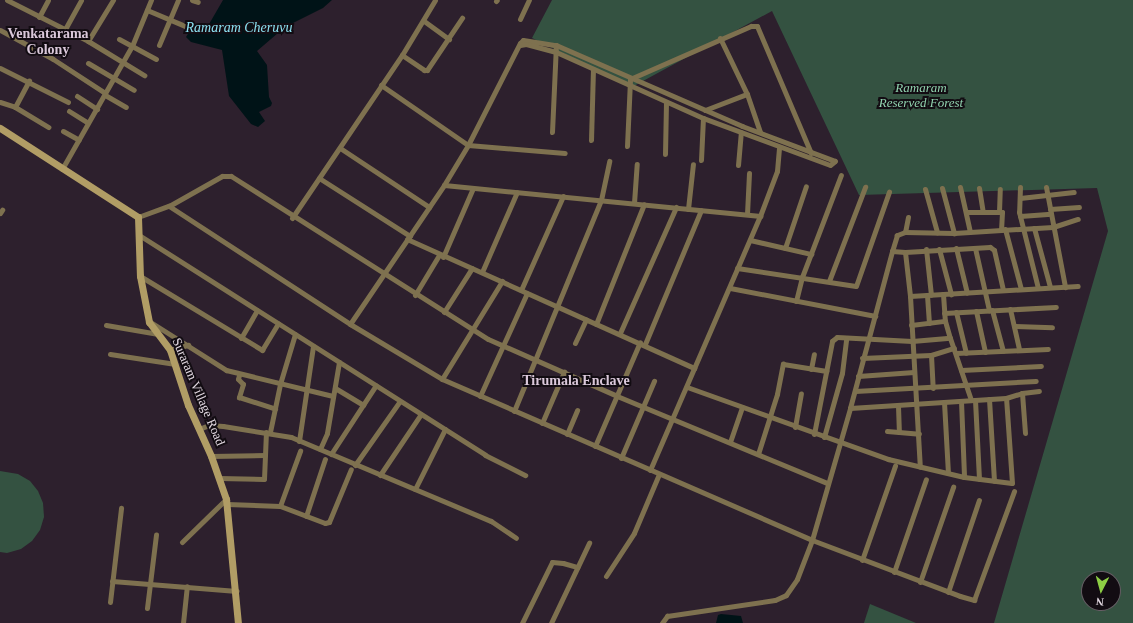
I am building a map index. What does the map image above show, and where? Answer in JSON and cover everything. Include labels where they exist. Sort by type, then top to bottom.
[{"type":"main road","points":[[0,128],[138,217]]},
{"type":"main road","name":"Suraram Village Road","points":[[138,217],[140,276],[143,300],[149,322],[170,350],[188,405],[211,456],[226,502],[237,591],[238,623]]},
{"type":"street","points":[[7,0],[14,1],[64,31],[88,41],[144,75]]},
{"type":"street","points":[[39,17],[48,0]]},
{"type":"street","points":[[64,31],[81,0]]},
{"type":"street","points":[[88,41],[113,0]]},
{"type":"street","points":[[62,168],[132,46],[151,0]]},
{"type":"street","points":[[158,45],[178,0]]},
{"type":"street","points":[[192,0],[198,2]]},
{"type":"street","points":[[292,218],[402,55],[424,21],[435,0]]},
{"type":"street","points":[[520,19],[529,0]]},
{"type":"street","points":[[148,10],[185,26]]},
{"type":"street","points":[[402,55],[426,70],[462,18]]},
{"type":"street","points":[[424,21],[448,39]]},
{"type":"street","points":[[627,146],[628,86],[630,79],[747,26],[757,26],[811,151],[812,158]]},
{"type":"street","points":[[0,30],[53,59],[126,107]]},
{"type":"street","points":[[720,38],[747,94],[760,132]]},
{"type":"street","points":[[119,39],[156,59]]},
{"type":"street","points":[[350,324],[444,185],[468,145],[521,41],[527,40],[556,45],[630,79],[835,161],[830,164],[703,118],[628,86],[556,52],[526,44],[520,45]]},
{"type":"street","points":[[552,132],[556,45]]},
{"type":"street","points":[[88,62],[134,90]]},
{"type":"street","points":[[0,68],[29,81],[68,102]]},
{"type":"street","points":[[591,140],[593,69]]},
{"type":"street","points":[[15,108],[29,81]]},
{"type":"street","points":[[382,85],[468,145],[565,153]]},
{"type":"street","points":[[705,110],[747,94]]},
{"type":"street","points":[[76,96],[97,109]]},
{"type":"street","points":[[0,102],[15,108],[48,127]]},
{"type":"street","points":[[665,154],[666,102]]},
{"type":"street","points":[[69,111],[88,123]]},
{"type":"street","points":[[701,160],[703,118]]},
{"type":"street","points":[[63,131],[78,140]]},
{"type":"street","points":[[738,165],[741,132]]},
{"type":"street","points":[[650,470],[674,419],[694,368],[760,216],[777,171],[779,146]]},
{"type":"street","points":[[340,148],[429,207]]},
{"type":"street","points":[[514,410],[559,307],[601,200],[609,161]]},
{"type":"street","points":[[634,203],[637,164]]},
{"type":"street","points":[[688,209],[693,164]]},
{"type":"street","points":[[747,214],[750,173]]},
{"type":"street","points":[[796,300],[802,277],[841,175]]},
{"type":"street","points":[[138,217],[169,206],[226,176],[384,274],[415,295],[503,346],[643,407],[827,483]]},
{"type":"street","points":[[319,178],[409,237],[441,256],[482,272],[596,324],[620,333],[694,368]]},
{"type":"street","points":[[444,185],[760,216]]},
{"type":"street","points":[[784,248],[806,186]]},
{"type":"street","points":[[829,281],[865,187]]},
{"type":"street","points":[[960,187],[967,212],[970,232]]},
{"type":"street","points":[[1020,187],[1020,216],[1038,288]]},
{"type":"street","points":[[1046,187],[1065,286]]},
{"type":"street","points":[[415,295],[441,256],[474,188]]},
{"type":"street","points":[[942,188],[954,233]]},
{"type":"street","points":[[979,188],[983,212]]},
{"type":"street","points":[[925,189],[937,232]]},
{"type":"street","points":[[999,212],[1000,189]]},
{"type":"street","points":[[482,272],[517,192]]},
{"type":"street","points":[[738,268],[856,286],[889,192]]},
{"type":"street","points":[[1020,198],[1074,192]]},
{"type":"street","points":[[521,290],[563,196]]},
{"type":"street","points":[[596,324],[644,204]]},
{"type":"street","points":[[169,206],[350,324],[442,379],[812,540],[948,592],[974,600],[1014,491]]},
{"type":"street","points":[[1020,216],[1079,207]]},
{"type":"street","points":[[620,333],[676,208]]},
{"type":"street","points":[[595,446],[701,210]]},
{"type":"street","points":[[967,212],[1002,212],[1003,230],[1021,289]]},
{"type":"street","points":[[905,232],[908,217]]},
{"type":"street","points":[[662,623],[667,616],[775,600],[786,595],[797,580],[812,540],[827,483],[855,391],[862,358],[897,235],[905,232],[954,233],[1034,228],[1053,226],[1078,219]]},
{"type":"street","points":[[1034,228],[1050,287]]},
{"type":"street","points":[[139,235],[485,455],[525,475]]},
{"type":"street","points":[[750,240],[811,254]]},
{"type":"street","points":[[892,251],[905,252],[926,249],[990,247],[994,250],[1003,290]]},
{"type":"street","points":[[956,248],[967,293]]},
{"type":"street","points":[[975,248],[985,292],[1003,351]]},
{"type":"street","points":[[926,249],[929,295],[928,323]]},
{"type":"street","points":[[939,249],[951,294]]},
{"type":"street","points":[[905,252],[910,296],[920,466]]},
{"type":"street","points":[[444,312],[472,268]]},
{"type":"street","points":[[140,276],[241,338],[264,350],[278,323]]},
{"type":"street","points":[[442,379],[474,330],[502,282]]},
{"type":"street","points":[[910,296],[1078,286]]},
{"type":"street","points":[[730,288],[875,316]]},
{"type":"street","points":[[480,396],[527,292]]},
{"type":"street","points":[[943,294],[945,321],[966,386],[973,400],[980,479]]},
{"type":"street","points":[[944,313],[1056,307]]},
{"type":"street","points":[[1010,309],[1019,349]]},
{"type":"street","points":[[241,338],[257,310]]},
{"type":"street","points":[[976,311],[985,352]]},
{"type":"street","points":[[956,312],[966,353]]},
{"type":"street","points":[[575,343],[586,319]]},
{"type":"street","points":[[911,325],[945,321]]},
{"type":"street","points":[[149,322],[226,370],[239,375],[334,396]]},
{"type":"street","points":[[106,325],[159,334]]},
{"type":"street","points":[[1014,326],[1052,327]]},
{"type":"street","points":[[219,478],[264,479],[268,432],[295,334]]},
{"type":"street","points":[[814,434],[833,339],[846,338],[912,341],[950,338]]},
{"type":"street","points":[[824,437],[842,373],[846,338]]},
{"type":"street","points":[[170,350],[188,345]]},
{"type":"street","points":[[299,441],[313,346]]},
{"type":"street","points":[[862,358],[931,355],[955,351],[966,353],[1019,349],[1048,349]]},
{"type":"street","points":[[110,354],[175,364]]},
{"type":"street","points":[[811,369],[814,354]]},
{"type":"street","points":[[931,355],[933,388]]},
{"type":"street","points":[[320,450],[327,433],[339,362]]},
{"type":"street","points":[[758,454],[770,418],[783,364],[826,371]]},
{"type":"street","points":[[961,370],[1041,366]]},
{"type":"street","points":[[542,423],[564,372]]},
{"type":"street","points":[[858,376],[914,372]]},
{"type":"street","points":[[239,375],[238,379],[243,384],[239,397],[275,409]]},
{"type":"street","points":[[621,458],[654,381]]},
{"type":"street","points":[[855,391],[915,389],[1036,381]]},
{"type":"street","points":[[331,454],[376,385]]},
{"type":"street","points":[[335,388],[363,405]]},
{"type":"street","points":[[687,388],[888,459],[964,477],[1012,484],[1006,398]]},
{"type":"street","points":[[850,408],[1006,398],[1022,393],[1039,391]]},
{"type":"street","points":[[1022,393],[1025,433]]},
{"type":"street","points":[[796,427],[801,394]]},
{"type":"street","points":[[989,399],[994,481]]},
{"type":"street","points":[[182,542],[226,502],[280,506],[306,516],[328,522],[353,467],[400,401]]},
{"type":"street","points":[[961,401],[964,477]]},
{"type":"street","points":[[944,402],[948,473]]},
{"type":"street","points":[[898,406],[899,432]]},
{"type":"street","points":[[730,442],[742,407]]},
{"type":"street","points":[[567,434],[578,410]]},
{"type":"street","points":[[380,475],[421,414]]},
{"type":"street","points":[[199,428],[208,425],[223,426],[268,432],[299,441],[331,454],[353,467],[380,475],[491,521],[516,538]]},
{"type":"street","points":[[415,489],[445,429]]},
{"type":"street","points":[[887,431],[919,434]]},
{"type":"street","points":[[280,506],[300,451]]},
{"type":"street","points":[[211,456],[265,455]]},
{"type":"street","points":[[306,516],[325,459]]},
{"type":"street","points":[[862,560],[895,466]]},
{"type":"street","points":[[606,576],[634,533],[659,474]]},
{"type":"street","points":[[894,572],[926,479]]},
{"type":"street","points":[[920,582],[954,487]]},
{"type":"street","points":[[948,592],[979,500]]},
{"type":"street","points":[[110,602],[121,508]]},
{"type":"street","points":[[147,608],[156,535]]},
{"type":"street","points":[[551,623],[589,543]]},
{"type":"street","points":[[522,623],[552,562],[563,562],[577,568]]},
{"type":"street","points":[[112,581],[237,591]]},
{"type":"street","points":[[183,623],[187,586]]},
{"type":"green space","name":"Ramaram Reserved Forest","points":[[552,0],[1133,0],[1133,623],[994,623],[1108,231],[1097,188],[859,195],[772,11],[632,87],[532,38]]},
{"type":"green space","points":[[0,471],[18,474],[30,481],[38,491],[43,503],[44,517],[40,530],[32,541],[21,549],[7,553],[0,552]]},
{"type":"green space","points":[[870,604],[916,623],[864,623]]},
{"type":"water","name":"Ramaram Cheruvu","points":[[223,0],[332,0],[323,8],[285,27],[257,51],[267,65],[269,97],[272,103],[271,106],[259,112],[265,121],[258,127],[251,124],[229,96],[222,50],[191,42],[186,37],[191,29],[208,26]]},
{"type":"water","points":[[718,615],[741,616],[743,623],[716,623]]},
{"type":"district","name":"Venkatarama Colony","points":[[48,42]]},
{"type":"district","name":"Tirumala Enclave","points":[[576,381]]}]
